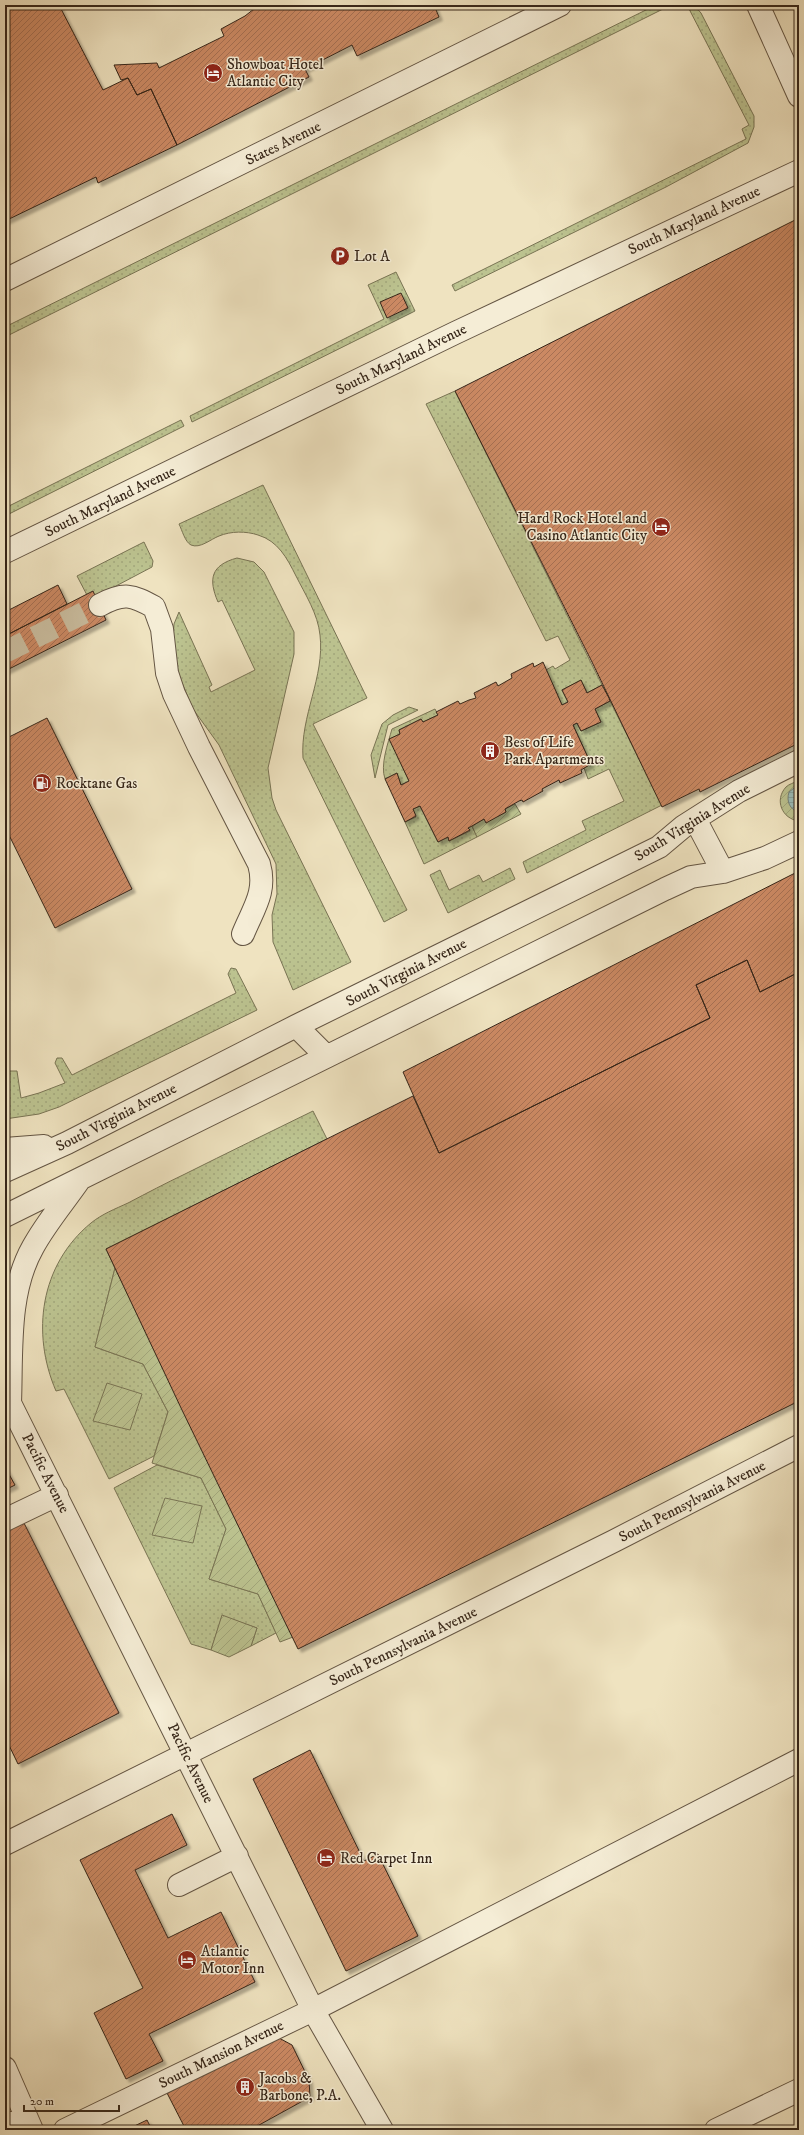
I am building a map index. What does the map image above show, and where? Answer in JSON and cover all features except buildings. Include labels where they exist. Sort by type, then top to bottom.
[{"type":"street","name":"States Avenue","points":[[5,280],[560,5]]},
{"type":"street","points":[[758,5],[799,96]]},
{"type":"street","name":"South Maryland Avenue","points":[[5,552],[448,336],[799,171]]},
{"type":"street","points":[[100,604],[114,597],[134,596],[154,607],[162,629],[167,673],[174,694],[258,864],[262,878],[257,904],[243,934]]},
{"type":"street","name":"South Virginia Avenue","points":[[5,1171],[67,1143],[296,1026],[659,847],[696,819],[738,791],[799,761]]},
{"type":"street","points":[[696,819],[723,872]]},
{"type":"street","points":[[5,1216],[665,889],[691,877],[723,872],[765,858],[799,842]]},
{"type":"street","points":[[296,1026],[326,1056]]},
{"type":"street","points":[[5,1150],[67,1143]]},
{"type":"street","points":[[8,1398],[14,1301],[22,1270],[33,1247],[82,1177]]},
{"type":"street","name":"Pacific Avenue","points":[[8,1398],[313,2010],[382,2130]]},
{"type":"street","name":"South Pennsylvania Avenue","points":[[5,1844],[614,1541],[799,1446]]},
{"type":"street","points":[[5,1520],[57,1495]]},
{"type":"street","name":"South Mansion Avenue","points":[[65,2130],[313,2010],[799,1760]]},
{"type":"street","points":[[179,1885],[236,1856]]},
{"type":"street","points":[[5,2068],[29,2123],[5,2127]]},
{"type":"street","points":[[716,2130],[799,2090]]},
{"type":"green space","points":[[656,5],[671,5],[5,337],[5,327]]},
{"type":"green space","points":[[687,5],[694,5],[701,13],[754,116],[754,127],[748,143],[666,187],[455,291],[452,285],[746,139],[742,129],[749,125]]},
{"type":"green space","points":[[396,272],[415,311],[192,422],[190,416],[384,319],[368,285]]},
{"type":"green space","points":[[455,391],[602,685],[587,693],[581,680],[562,690],[568,702],[562,705],[546,670],[553,666],[555,669],[570,660],[558,636],[546,641],[426,404]]},
{"type":"green space","points":[[181,420],[184,426],[5,516],[5,508]]},
{"type":"green space","points":[[263,485],[367,698],[313,724],[407,910],[384,922],[303,758],[305,727],[316,681],[321,651],[317,619],[293,569],[281,551],[271,541],[258,535],[233,532],[216,537],[202,545],[194,546],[187,541],[179,524]]},
{"type":"green space","points":[[144,542],[153,561],[152,567],[97,596],[88,597],[77,576]]},
{"type":"green space","points":[[237,558],[254,562],[264,572],[294,632],[294,654],[268,768],[272,798],[276,810],[351,962],[293,990],[273,942],[272,915],[277,894],[276,864],[219,745],[193,709],[180,678],[174,654],[174,624],[179,612],[212,685],[209,687],[211,692],[255,670],[222,600],[218,602],[213,586],[214,574],[217,569],[228,561]]},
{"type":"green space","points":[[610,701],[662,805],[527,873],[523,862],[586,830],[582,821],[624,801],[609,769],[588,779],[584,768],[591,764],[573,725],[577,723],[581,731],[601,722],[595,709]]},
{"type":"green space","points":[[409,707],[418,710],[388,725],[375,778],[371,755],[382,724],[393,715]]},
{"type":"green space","points":[[435,709],[438,715],[423,722],[421,719],[399,730],[400,734],[390,739],[409,781],[401,785],[397,773],[385,779],[383,767],[392,729]]},
{"type":"green space","points":[[799,776],[799,821],[788,817],[784,813],[780,803],[782,792],[787,786],[797,781]]},
{"type":"green space","points":[[515,804],[521,814],[477,837],[472,826],[484,819],[486,822],[506,812],[505,809]]},
{"type":"green space","points":[[420,806],[438,842],[448,837],[449,841],[470,831],[468,828],[472,826],[477,837],[424,864],[405,822],[416,817],[413,809]]},
{"type":"green space","points":[[510,868],[515,879],[448,913],[430,875],[440,870],[449,890],[479,875],[483,882]]},
{"type":"green space","points":[[231,968],[236,969],[257,1010],[59,1107],[39,1114],[5,1119],[5,1071],[17,1071],[21,1098],[65,1083],[55,1063],[57,1058],[62,1058],[72,1075],[236,993],[228,974]]},
{"type":"green space","points":[[313,1111],[327,1139],[106,1249],[115,1268],[95,1347],[143,1364],[168,1412],[154,1456],[109,1479],[64,1389],[56,1391],[48,1369],[44,1346],[43,1323],[45,1301],[51,1279],[60,1259],[74,1240],[91,1223],[100,1217]]},
{"type":"green space","points":[[115,1268],[293,1637],[280,1642],[258,1594],[209,1579],[226,1529],[201,1478],[152,1463],[168,1412],[143,1364],[95,1347]]},
{"type":"green space","points":[[107,1383],[142,1394],[130,1430],[93,1421]]},
{"type":"green space","points":[[157,1465],[201,1478],[226,1529],[209,1579],[258,1594],[276,1633],[251,1646],[257,1628],[222,1616],[211,1650],[191,1644],[114,1488]]},
{"type":"green space","points":[[165,1498],[202,1506],[193,1543],[152,1535]]},
{"type":"green space","points":[[222,1615],[257,1628],[251,1646],[229,1657],[211,1650]]},
{"type":"water","points":[[799,784],[799,813],[791,807],[788,799],[789,792]]},
{"type":"tunnel","points":[[5,652],[100,605]]},
{"type":"place","name":"Showboat Hotel Atlantic City","points":[[213,73]]},
{"type":"place","name":"Lot A","points":[[340,256]]},
{"type":"place","name":"Hard Rock Hotel and Casino Atlantic City","points":[[661,527]]},
{"type":"place","name":"Best of Life Park Apartments","points":[[490,751]]},
{"type":"place","name":"Rocktane Gas","points":[[42,783]]},
{"type":"place","name":"Red Carpet Inn","points":[[326,1858]]},
{"type":"place","name":"Atlantic Motor Inn","points":[[187,1960]]},
{"type":"place","name":"Jacobs & Barbone, P.A.","points":[[245,2087]]}]
